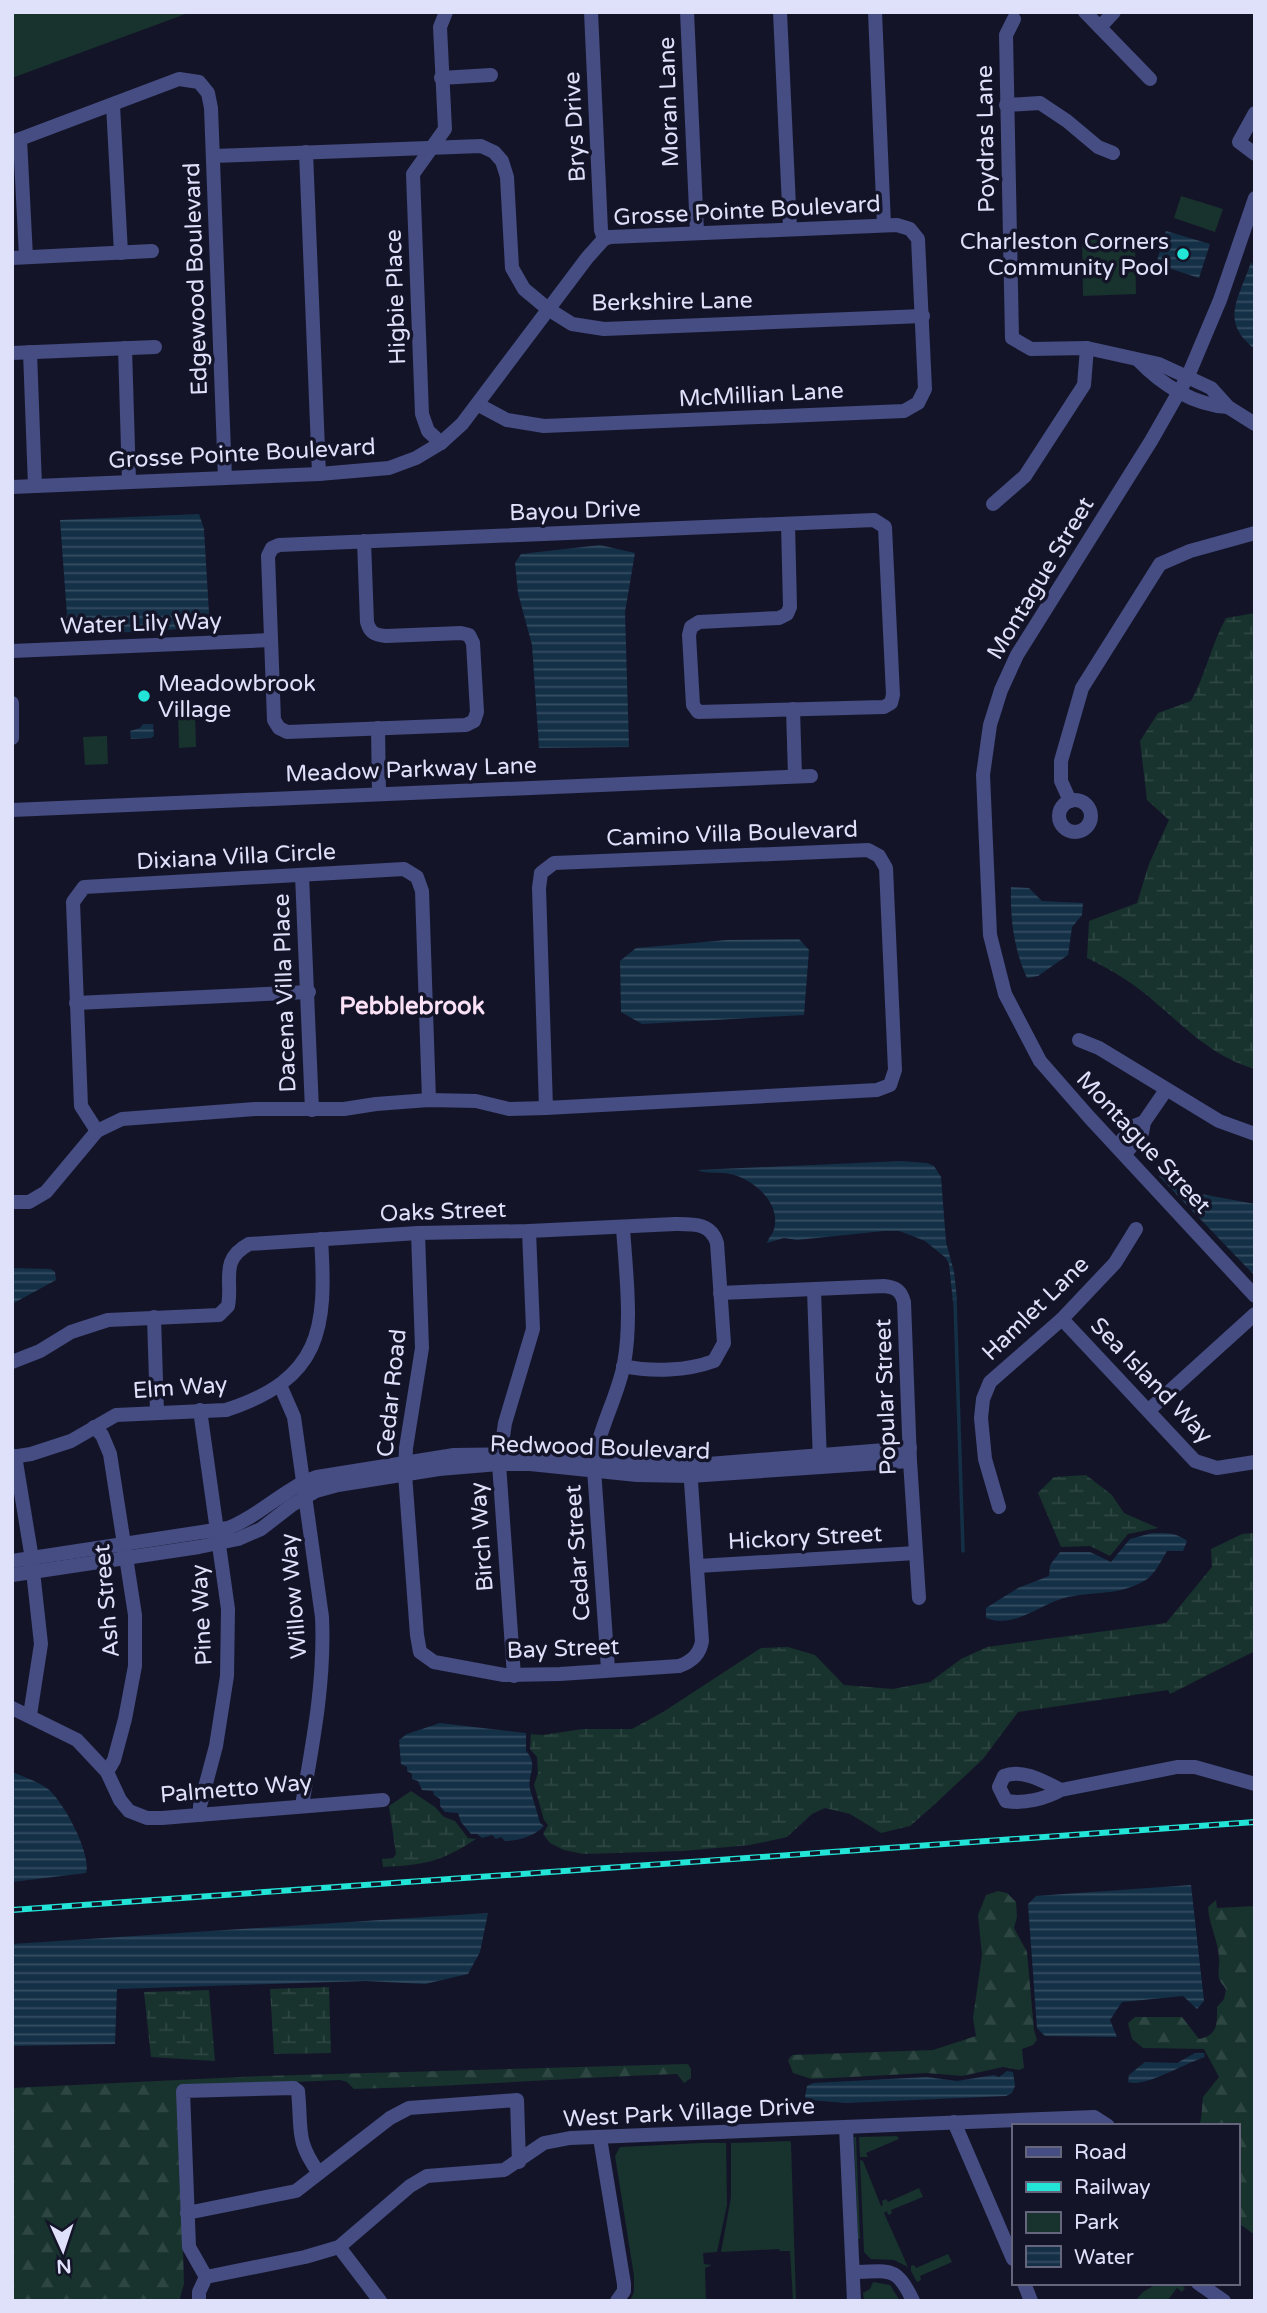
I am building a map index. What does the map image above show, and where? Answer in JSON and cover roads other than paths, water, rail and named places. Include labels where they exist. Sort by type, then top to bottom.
[{"type":"street","name":"Higbie Place","points":[[441,443],[428,431],[422,414],[413,174],[446,129],[440,27],[446,12]]},
{"type":"street","name":"Brys Drive","points":[[591,12],[601,230],[604,239]]},
{"type":"street","name":"Moran Lane","points":[[687,12],[697,232]]},
{"type":"street","points":[[780,12],[790,228]]},
{"type":"street","points":[[875,12],[884,225]]},
{"type":"street","points":[[1085,12],[1150,79]]},
{"type":"street","points":[[1100,27],[1114,12]]},
{"type":"street","name":"Poydras Lane","points":[[1014,19],[1006,35],[1012,338],[1031,349],[1087,348],[1159,364],[1211,388],[1228,407],[1255,424]]},
{"type":"street","points":[[441,78],[491,75]]},
{"type":"street","name":"Edgewood Boulevard","points":[[113,104],[180,79],[199,82],[208,93],[213,156],[225,478]]},
{"type":"street","points":[[1006,105],[1040,103],[1098,147],[1113,153]]},
{"type":"street","points":[[121,253],[113,104],[16,141],[19,258],[121,253],[152,251]]},
{"type":"street","points":[[1255,113],[1239,142],[1255,154]]},
{"type":"street","name":"Berkshire Lane","points":[[213,156],[481,146],[494,152],[502,162],[507,177],[512,268],[524,289],[572,324],[604,329],[923,316]]},
{"type":"street","points":[[306,152],[319,474]]},
{"type":"street","name":"Montague Street","points":[[1255,198],[1220,300],[1188,376],[1144,453],[1017,655],[1001,690],[990,725],[984,775],[990,935],[1005,994],[1040,1061],[1255,1296]]},
{"type":"street","name":"Grosse Pointe Boulevard","points":[[12,487],[319,474],[389,468],[416,458],[441,443],[462,424],[604,239],[629,235],[697,232],[902,226],[914,232],[919,243],[920,273]]},
{"type":"street","name":"McMillian Lane","points":[[477,404],[507,420],[544,426],[904,411],[918,403],[925,389],[920,273]]},
{"type":"street","points":[[12,353],[155,347]]},
{"type":"street","points":[[125,348],[129,482]]},
{"type":"street","points":[[993,504],[1026,476],[1084,385],[1087,348]]},
{"type":"street","points":[[30,352],[35,486]]},
{"type":"street","name":"Poydras Lane","points":[[1139,361],[1154,376],[1179,391],[1209,405],[1228,407]]},
{"type":"street","name":"Bayou Drive","points":[[364,541],[367,622],[372,632],[386,636],[461,632],[468,635],[473,643],[477,712],[474,721],[466,725],[287,732],[279,729],[274,720],[268,556],[272,548],[279,545],[364,541],[874,520],[885,527],[894,695],[891,703],[884,707],[698,712],[693,705],[689,635],[691,627],[699,622],[779,618],[787,614],[790,607],[788,524]]},
{"type":"street","points":[[1070,801],[1061,781],[1061,761],[1082,688],[1160,564],[1190,551],[1255,533]]},
{"type":"street","name":"Water Lily Way","points":[[12,651],[271,640]]},
{"type":"street","points":[[12,703],[12,738]]},
{"type":"street","points":[[793,709],[795,776]]},
{"type":"street","points":[[378,728],[379,794]]},
{"type":"street","name":"Meadow Parkway Lane","points":[[12,810],[811,776]]},
{"type":"street","name":"Camino Villa Boulevard","points":[[97,1131],[109,1124],[135,1118],[255,1109],[344,1110],[385,1103],[429,1100],[476,1101],[509,1109],[547,1108],[877,1090],[890,1085],[895,1070],[886,868],[879,856],[868,850],[554,863],[541,873],[539,888],[547,1108]]},
{"type":"street","name":"Dixiana Villa Circle","points":[[97,1131],[81,1106],[73,902],[84,887],[404,869],[417,877],[422,891],[429,1100]]},
{"type":"street","name":"Dacena Villa Place","points":[[302,875],[312,1111]]},
{"type":"street","points":[[76,1003],[309,992]]},
{"type":"street","points":[[1079,1040],[1100,1048],[1219,1121],[1255,1134]]},
{"type":"street","points":[[1121,1150],[1134,1126],[1144,1122],[1166,1090]]},
{"type":"street","points":[[12,1202],[29,1202],[46,1192],[97,1131]]},
{"type":"street","name":"Oaks Street","points":[[12,1362],[28,1357],[82,1328],[108,1321],[154,1317],[208,1317],[222,1313],[229,1300],[230,1265],[237,1251],[249,1244],[418,1233],[692,1224],[707,1228],[717,1244],[724,1343],[714,1361],[700,1366],[641,1370],[623,1366]]},
{"type":"street","name":"Cedar Street","points":[[608,1669],[594,1464],[623,1366],[628,1323],[623,1228]]},
{"type":"street","name":"Hamlet Lane","points":[[999,1507],[985,1459],[981,1418],[983,1399],[990,1382],[1062,1319],[1115,1263],[1136,1229]]},
{"type":"street","name":"Birch Way","points":[[514,1676],[499,1459],[505,1423],[533,1329],[529,1231]]},
{"type":"street","name":"Cedar Road","points":[[406,1469],[422,1348],[418,1233]]},
{"type":"street","name":"Elm Way","points":[[14,1457],[57,1446],[116,1415],[226,1410],[280,1385],[306,1358],[320,1326],[323,1299],[321,1239]]},
{"type":"street","name":"Popular Street","points":[[720,1293],[892,1287],[901,1294],[904,1302],[919,1598]]},
{"type":"street","points":[[814,1290],[820,1461]]},
{"type":"street","points":[[1149,1410],[1255,1314]]},
{"type":"street","points":[[154,1317],[157,1412]]},
{"type":"street","name":"Sea Island Way","points":[[1062,1319],[1195,1461],[1217,1468],[1255,1462]]},
{"type":"street","name":"Willow Way","points":[[280,1385],[295,1418],[317,1565],[323,1646],[317,1719],[302,1805]]},
{"type":"street","name":"Pine Way","points":[[200,1410],[228,1609],[227,1676],[216,1746],[200,1815]]},
{"type":"street","name":"Ash Street","points":[[94,1427],[102,1435],[110,1454],[135,1615],[135,1666],[125,1719],[114,1760],[107,1772]]},
{"type":"street","name":"Redwood Boulevard","points":[[12,1561],[33,1564],[217,1537],[238,1539],[261,1529],[305,1489],[338,1485],[406,1469],[499,1459],[594,1464],[637,1475],[910,1454]]},
{"type":"street","points":[[14,1457],[33,1564],[41,1644],[30,1715]]},
{"type":"street","name":"Bay Street","points":[[406,1469],[420,1651],[428,1659],[442,1665],[514,1676],[678,1666],[686,1664],[695,1656],[702,1641],[690,1471]]},
{"type":"street","name":"Hickory Street","points":[[698,1566],[916,1553]]},
{"type":"street","name":"Redwood Boulevard","points":[[12,1575],[33,1564]]},
{"type":"street","name":"Palmetto Way","points":[[12,1708],[77,1740],[107,1772],[120,1800],[134,1814],[153,1818],[383,1800]]},
{"type":"street","points":[[1061,1790],[1177,1767],[1195,1767],[1255,1784]]},
{"type":"street","points":[[199,2301],[199,2292],[206,2277],[189,2247],[183,2091],[294,2088],[298,2091],[302,2144],[307,2157],[319,2173]]},
{"type":"street","points":[[187,2213],[296,2191],[390,2118],[410,2108],[517,2100],[519,2162]]},
{"type":"street","name":"West Park Village Drive","points":[[206,2277],[305,2257],[339,2247],[410,2186],[427,2176],[504,2170],[544,2143],[570,2138],[1094,2117],[1105,2124]]},
{"type":"street","points":[[954,2122],[1012,2257]]},
{"type":"street","points":[[846,2127],[854,2301]]},
{"type":"street","points":[[600,2138],[624,2284],[624,2291],[617,2301]]},
{"type":"street","points":[[339,2247],[380,2301]]},
{"type":"street","points":[[853,2272],[893,2273],[904,2281],[912,2301]]},
{"type":"street","points":[[1201,2285],[1224,2301]]},
{"type":"water","name":"Charleston Corners Community Pool","points":[[1166,231],[1210,244],[1199,278],[1156,264]]},
{"type":"water","points":[[1251,262],[1255,269],[1255,349],[1244,339],[1235,319],[1238,298]]},
{"type":"water","points":[[199,514],[204,529],[209,613],[205,626],[154,631],[90,632],[64,626],[67,615],[60,520]]},
{"type":"water","points":[[600,545],[635,553],[625,612],[629,747],[539,748],[532,645],[518,593],[515,563],[521,554]]},
{"type":"water","points":[[143,724],[153,724],[154,736],[131,739],[130,731]]},
{"type":"water","points":[[1011,887],[1029,888],[1042,901],[1083,903],[1082,915],[1072,927],[1068,955],[1038,976],[1027,978],[1019,956],[1012,922]]},
{"type":"water","points":[[799,939],[809,950],[804,1015],[642,1024],[621,1012],[620,961],[636,948],[727,940]]},
{"type":"water","points":[[901,1161],[927,1163],[934,1166],[941,1177],[946,1242],[954,1272],[957,1299],[953,1302],[949,1264],[946,1258],[925,1241],[899,1231],[884,1231],[797,1240],[784,1238],[767,1243],[775,1219],[773,1209],[761,1191],[734,1175],[698,1170]]},
{"type":"water","points":[[1158,1175],[1185,1191],[1255,1204],[1255,1276]]},
{"type":"water","points":[[12,1268],[51,1269],[55,1272],[56,1280],[12,1304]]},
{"type":"water","points":[[1152,1533],[1175,1535],[1187,1541],[1183,1551],[1167,1551],[1148,1579],[1125,1589],[1064,1598],[1016,1618],[996,1621],[986,1618],[986,1608],[1018,1588],[1049,1576],[1050,1565],[1060,1552],[1090,1552],[1111,1562],[1130,1539]]},
{"type":"water","points":[[440,1723],[526,1733],[526,1751],[532,1761],[530,1789],[540,1823],[544,1826],[540,1830],[516,1840],[505,1841],[492,1835],[482,1838],[471,1834],[461,1822],[458,1813],[445,1812],[440,1806],[440,1799],[433,1791],[422,1790],[418,1781],[412,1779],[407,1767],[401,1764],[399,1740],[407,1734]]},
{"type":"water","points":[[12,1772],[44,1786],[54,1795],[81,1841],[87,1864],[86,1873],[12,1882]]},
{"type":"water","points":[[1191,1885],[1204,2001],[1197,2009],[1183,1996],[1122,2002],[1110,2020],[1117,2037],[1045,2036],[1037,2028],[1028,1904],[1036,1896]]},
{"type":"water","points":[[488,1913],[480,1952],[468,1974],[425,1984],[366,1981],[117,1989],[115,2044],[12,2046],[12,1944]]},
{"type":"water","points":[[1195,2053],[1204,2053],[1205,2057],[1155,2078],[1128,2082],[1129,2075],[1145,2062],[1177,2063]]},
{"type":"water","points":[[1007,2071],[1013,2072],[1015,2086],[1012,2093],[1006,2096],[846,2103],[809,2100],[805,2097],[807,2086],[813,2083],[927,2077],[957,2081],[994,2075],[999,2077]]},
{"type":"waterway","points":[[955,1300],[963,1551]]},
{"type":"railway","points":[[12,1910],[1255,1822]]},
{"type":"place","name":"Charleston Corners Community Pool","points":[[1183,254]]},
{"type":"place","name":"Meadowbrook Village","points":[[144,696]]},
{"type":"district","name":"Pebblebrook","points":[[412,1006]]}]
